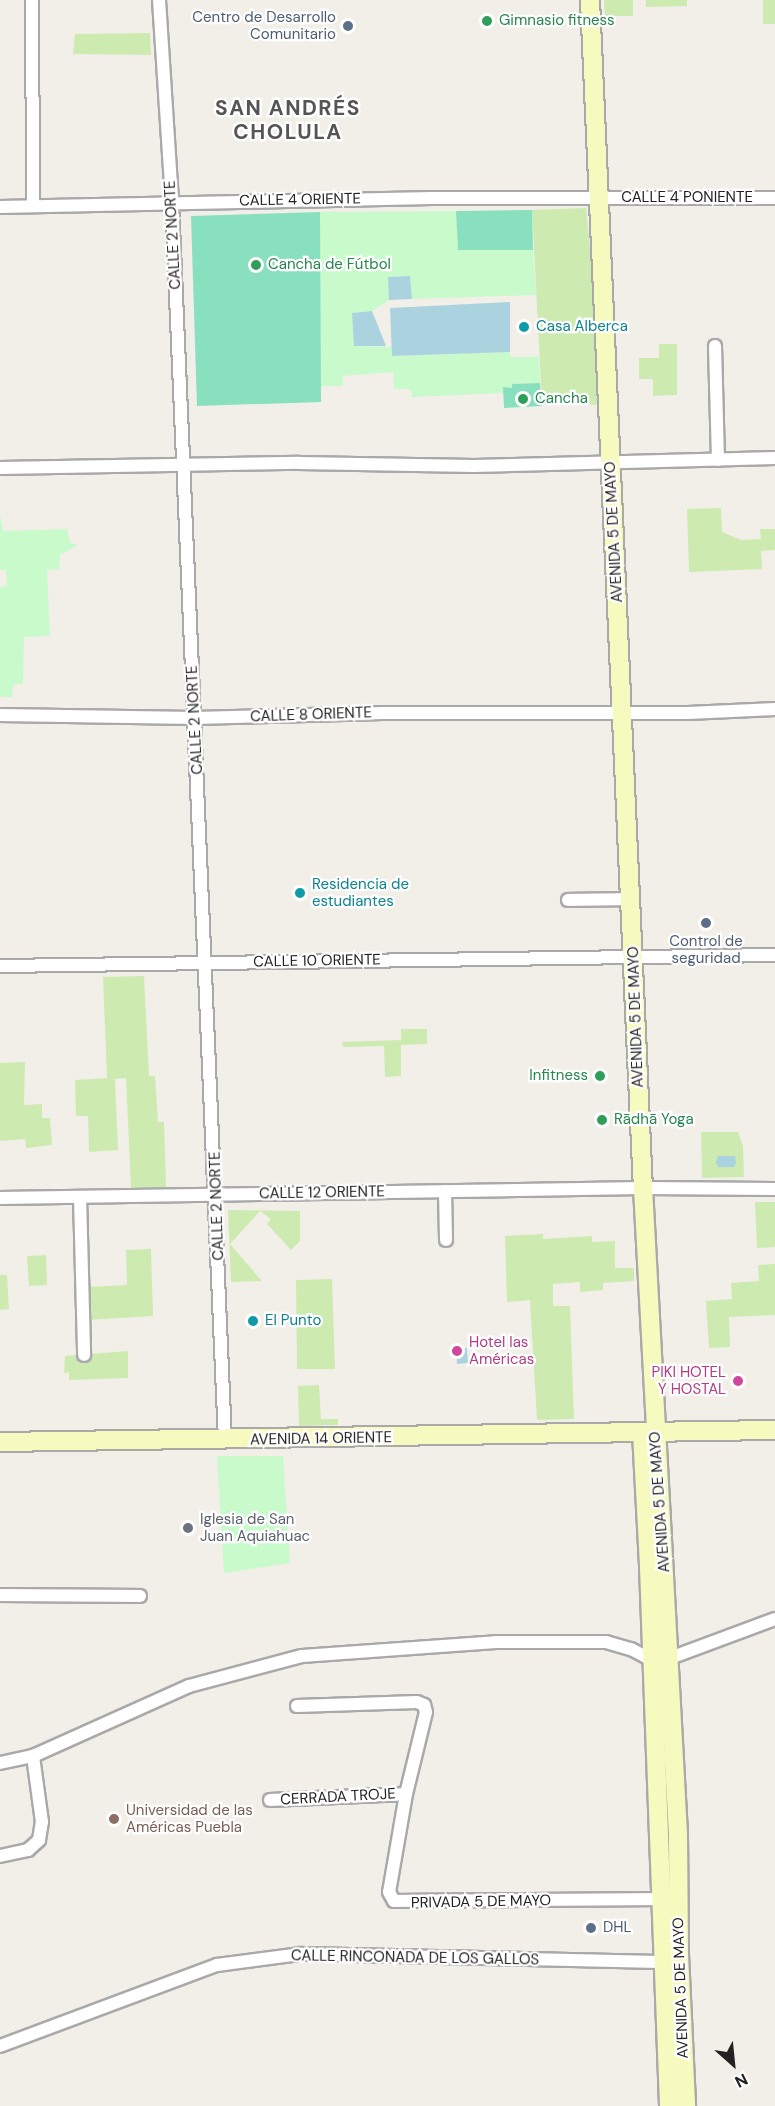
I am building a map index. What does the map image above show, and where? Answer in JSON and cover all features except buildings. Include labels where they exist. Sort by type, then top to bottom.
[{"type":"main road","name":"AVENIDA 5 DE MAYO","points":[[590,0],[632,899],[649,1432],[661,1659],[678,1835],[679,1966],[686,2106]]},
{"type":"main road","name":"AVENIDA 14 ORIENTE","points":[[0,1442],[225,1441],[775,1430]]},
{"type":"main road","name":"AVENIDA 5 DE MAYO","points":[[661,1659],[662,1899],[669,2106]]},
{"type":"street","points":[[32,0],[33,206]]},
{"type":"street","name":"CALLE 2 NORTE","points":[[159,0],[172,202],[182,464],[217,1195],[225,1441]]},
{"type":"street","name":"CALLE 4 ORIENTE","points":[[0,207],[172,202],[599,198]]},
{"type":"street","name":"CALLE 4 PONIENTE","points":[[599,198],[775,198]]},
{"type":"street","points":[[715,346],[718,459]]},
{"type":"street","points":[[0,468],[182,464],[474,466],[775,458]]},
{"type":"street","name":"CALLE 8 ORIENTE","points":[[0,715],[195,718],[382,713],[623,713],[775,709]]},
{"type":"street","points":[[568,900],[632,899]]},
{"type":"street","name":"CALLE 10 ORIENTE","points":[[0,966],[633,955],[775,955]]},
{"type":"street","name":"CALLE 12 ORIENTE","points":[[0,1198],[643,1188],[775,1189]]},
{"type":"street","points":[[445,1191],[446,1240]]},
{"type":"street","points":[[80,1197],[84,1355]]},
{"type":"street","points":[[0,1595],[140,1596]]},
{"type":"street","points":[[0,1763],[33,1756],[189,1686],[302,1656],[495,1642],[606,1642],[661,1659],[775,1619]]},
{"type":"street","name":"PRIVADA 5 DE MAYO","points":[[297,1706],[417,1702],[424,1705],[426,1713],[406,1794],[389,1892],[394,1901],[662,1899]]},
{"type":"street","points":[[0,1856],[28,1850],[39,1840],[42,1822],[33,1756]]},
{"type":"street","name":"CERRADA TROJE","points":[[270,1800],[406,1794]]},
{"type":"street","name":"CALLE RINCONADA DE LOS GALLOS","points":[[0,2046],[217,1965],[301,1954],[664,1962]]},
{"type":"green space","points":[[604,0],[633,0],[633,16],[605,16]]},
{"type":"green space","points":[[646,0],[687,0],[687,6],[646,7]]},
{"type":"green space","points":[[763,0],[775,0],[775,24],[763,24]]},
{"type":"green space","points":[[150,33],[151,55],[73,54],[75,34]]},
{"type":"green space","points":[[586,208],[605,405],[542,404],[532,210]]},
{"type":"green space","points":[[532,210],[533,250],[458,250],[456,211]]},
{"type":"green space","points":[[456,211],[458,250],[533,250],[536,295],[412,299],[410,276],[388,277],[389,300],[372,311],[352,313],[355,346],[392,347],[392,356],[510,352],[511,357],[539,357],[540,383],[512,384],[512,388],[503,388],[503,393],[412,397],[411,389],[394,389],[393,372],[343,376],[343,386],[320,386],[320,212]]},
{"type":"green space","name":"Cancha de Fútbol","points":[[320,212],[321,402],[197,406],[191,216]]},
{"type":"green space","points":[[659,344],[677,344],[677,395],[653,396],[653,379],[639,379],[639,358],[659,358]]},
{"type":"green space","name":"Cancha","points":[[540,383],[542,406],[504,408],[503,387],[512,388],[512,384]]},
{"type":"green space","points":[[721,508],[722,532],[741,540],[761,539],[760,529],[775,529],[775,550],[761,551],[762,569],[689,572],[687,509]]},
{"type":"green space","points":[[0,514],[3,531],[67,529],[70,543],[78,545],[60,555],[59,569],[47,570],[50,636],[24,637],[23,684],[13,685],[12,697],[0,697],[0,587],[7,586],[6,570],[0,570]]},
{"type":"green space","points":[[144,976],[149,1076],[155,1076],[158,1122],[164,1122],[166,1187],[131,1188],[126,1078],[115,1079],[118,1150],[89,1152],[88,1116],[76,1116],[75,1080],[107,1078],[103,977]]},
{"type":"green space","points":[[401,1029],[427,1029],[427,1044],[401,1045],[401,1076],[385,1077],[384,1046],[343,1047],[342,1042],[401,1040]]},
{"type":"green space","points":[[25,1062],[24,1105],[42,1104],[42,1118],[50,1118],[52,1145],[26,1148],[25,1139],[0,1141],[0,1063]]},
{"type":"green space","points":[[701,1132],[738,1132],[743,1146],[744,1177],[702,1178]]},
{"type":"green space","points":[[755,1202],[775,1202],[775,1247],[757,1248]]},
{"type":"green space","points":[[228,1210],[300,1211],[300,1241],[291,1250],[267,1224],[271,1219],[260,1211],[230,1244],[262,1281],[231,1282]]},
{"type":"green space","points":[[543,1234],[543,1239],[592,1236],[592,1242],[615,1241],[615,1268],[634,1268],[634,1281],[603,1283],[603,1290],[580,1292],[580,1282],[553,1284],[553,1306],[570,1306],[574,1419],[537,1420],[530,1300],[507,1302],[505,1236]]},
{"type":"green space","points":[[151,1249],[153,1316],[88,1320],[88,1287],[127,1285],[126,1250]]},
{"type":"green space","points":[[46,1255],[47,1285],[29,1286],[27,1256]]},
{"type":"green space","points":[[775,1264],[775,1315],[729,1317],[730,1347],[709,1348],[706,1301],[732,1299],[731,1283],[759,1281],[758,1265]]},
{"type":"green space","points":[[0,1275],[7,1275],[9,1309],[0,1310]]},
{"type":"green space","points":[[332,1279],[335,1369],[297,1369],[296,1280]]},
{"type":"green space","points":[[128,1351],[128,1378],[69,1380],[69,1372],[64,1373],[65,1356]]},
{"type":"green space","points":[[319,1385],[321,1419],[338,1419],[338,1425],[299,1426],[298,1386]]},
{"type":"green space","points":[[217,1456],[283,1456],[290,1563],[224,1573]]},
{"type":"water","points":[[410,276],[412,299],[389,300],[388,277]]},
{"type":"water","points":[[510,302],[510,352],[392,356],[390,308]]},
{"type":"water","points":[[372,311],[386,346],[354,346],[352,313]]},
{"type":"water","points":[[718,1156],[735,1156],[734,1167],[718,1167],[716,1162]]},
{"type":"water","points":[[467,1348],[468,1363],[457,1364],[456,1349]]},
{"type":"place","name":"Gimnasio fitness","points":[[487,21]]},
{"type":"place","name":"Centro de Desarrollo Comunitario","points":[[348,26]]},
{"type":"place","name":"Cancha de Fútbol","points":[[256,265]]},
{"type":"place","name":"Casa Alberca","points":[[524,327]]},
{"type":"place","name":"Cancha","points":[[523,399]]},
{"type":"place","name":"Residencia de estudiantes","points":[[300,893]]},
{"type":"place","name":"Control de seguridad","points":[[706,923]]},
{"type":"place","name":"Infitness","points":[[600,1076]]},
{"type":"place","name":"Rādhā Yoga","points":[[602,1120]]},
{"type":"place","name":"El Punto","points":[[253,1321]]},
{"type":"place","name":"Hotel las Américas","points":[[457,1351]]},
{"type":"place","name":"PIKI HOTEL Y HOSTAL","points":[[738,1381]]},
{"type":"place","name":"Iglesia de San Juan Aquiahuac","points":[[188,1528]]},
{"type":"place","name":"Universidad de las Américas Puebla","points":[[114,1819]]},
{"type":"place","name":"DHL","points":[[591,1928]]},
{"type":"district","name":"SAN ANDRÉS CHOLULA","points":[[288,120]]}]
